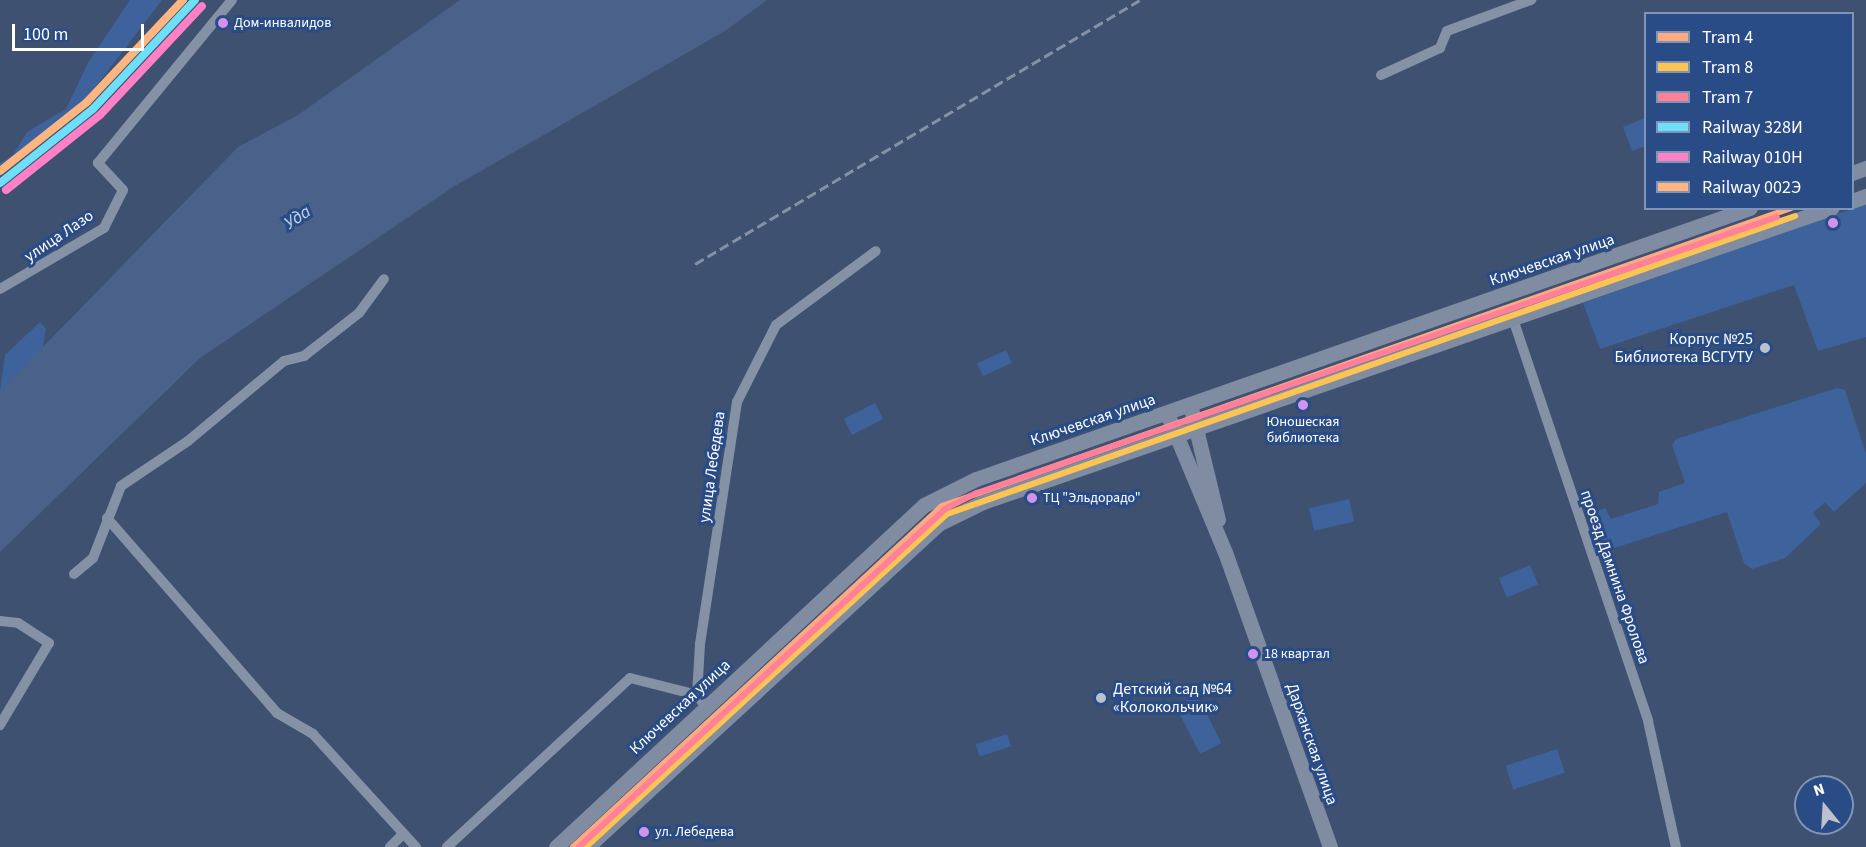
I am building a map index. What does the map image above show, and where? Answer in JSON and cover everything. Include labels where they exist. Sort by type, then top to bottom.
[{"type":"main road","name":"Ключевская улица","points":[[556,847],[702,701],[924,505],[967,483],[1744,210]]},
{"type":"main road","points":[[587,847],[938,524],[983,502],[1825,210]]},
{"type":"main road","name":"Дарханская улица","points":[[1190,404],[1199,429],[1226,552]]},
{"type":"main road","name":"Дарханская улица","points":[[1167,413],[1175,437],[1226,552],[1330,847]]},
{"type":"street","name":"улица Лазо","points":[[0,289],[104,228],[123,190],[98,163],[232,0]]},
{"type":"street","points":[[1381,75],[1440,48],[1447,31],[1531,0]]},
{"type":"street","name":"улица Лебедева","points":[[702,701],[737,402],[776,325],[876,251]]},
{"type":"street","points":[[74,574],[93,558],[121,486],[188,441],[284,361],[304,356],[358,313],[384,279]]},
{"type":"street","name":"проезд Дамнина Фролова","points":[[1513,319],[1647,721],[1676,847]]},
{"type":"street","points":[[107,518],[277,712],[313,734],[416,847]]},
{"type":"street","points":[[0,621],[18,623],[49,643],[0,725]]},
{"type":"street","points":[[447,847],[630,678],[702,701]]},
{"type":"street","points":[[390,847],[403,834]]},
{"type":"shaded area","points":[[130,0],[162,0],[84,102],[0,172],[0,163],[13,155],[27,132],[66,109],[88,63]]},
{"type":"shaded area","points":[[1644,118],[1644,146],[1632,151],[1623,127]]},
{"type":"shaded area","points":[[1866,204],[1866,337],[1818,351],[1794,285],[1600,349],[1583,303]]},
{"type":"shaded area","points":[[40,322],[46,329],[42,351],[0,391],[5,355]]},
{"type":"shaded area","points":[[1006,350],[1012,363],[983,376],[977,364]]},
{"type":"shaded area","points":[[1837,388],[1845,390],[1866,454],[1866,483],[1834,512],[1825,502],[1813,513],[1821,524],[1785,558],[1752,569],[1744,563],[1727,512],[1605,551],[1592,513],[1605,508],[1611,519],[1658,504],[1659,492],[1685,483],[1672,445],[1676,439]]},
{"type":"shaded area","points":[[875,403],[883,419],[852,435],[844,419]]},
{"type":"shaded area","points":[[1349,499],[1354,521],[1314,531],[1309,508]]},
{"type":"shaded area","points":[[1530,565],[1538,584],[1507,598],[1499,578]]},
{"type":"shaded area","points":[[1197,695],[1222,743],[1200,754],[1176,706]]},
{"type":"shaded area","points":[[1007,734],[1011,746],[980,757],[976,744]]},
{"type":"shaded area","points":[[1557,749],[1565,773],[1513,789],[1506,766]]},
{"type":"water","name":"Уда","points":[[460,0],[767,0],[725,31],[453,187],[200,358],[0,552],[0,391],[238,147],[298,115]]},
{"type":"railway","points":[[695,264],[1140,0]]},
{"type":"tram line","name":"4","points":[[573,847],[942,506],[1785,210]]},
{"type":"tram line","name":"8","points":[[586,847],[947,514],[1795,216]]},
{"type":"tram line","name":"7","points":[[579,847],[945,509],[977,493],[1777,217]]},
{"type":"rail line","name":"002Э","points":[[0,171],[87,102],[183,0]]},
{"type":"rail line","name":"328И","points":[[0,183],[93,109],[195,0]]},
{"type":"rail line","name":"010Н","points":[[6,190],[100,115],[202,6]]},
{"type":"place","name":"Дом-инвалидов","points":[[223,23]]},
{"type":"place","name":"Корпус №25 Библиотека ВСГУТУ","points":[[1765,348]]},
{"type":"place","name":"Юношеская библиотека","points":[[1303,405]]},
{"type":"place","name":"ТЦ \"Эльдорадо\"","points":[[1032,498]]},
{"type":"place","name":"18 квартал","points":[[1253,654]]},
{"type":"place","name":"Детский сад №64 «Колокольчик»","points":[[1101,698]]},
{"type":"place","name":"ул. Лебедева","points":[[644,832]]}]
